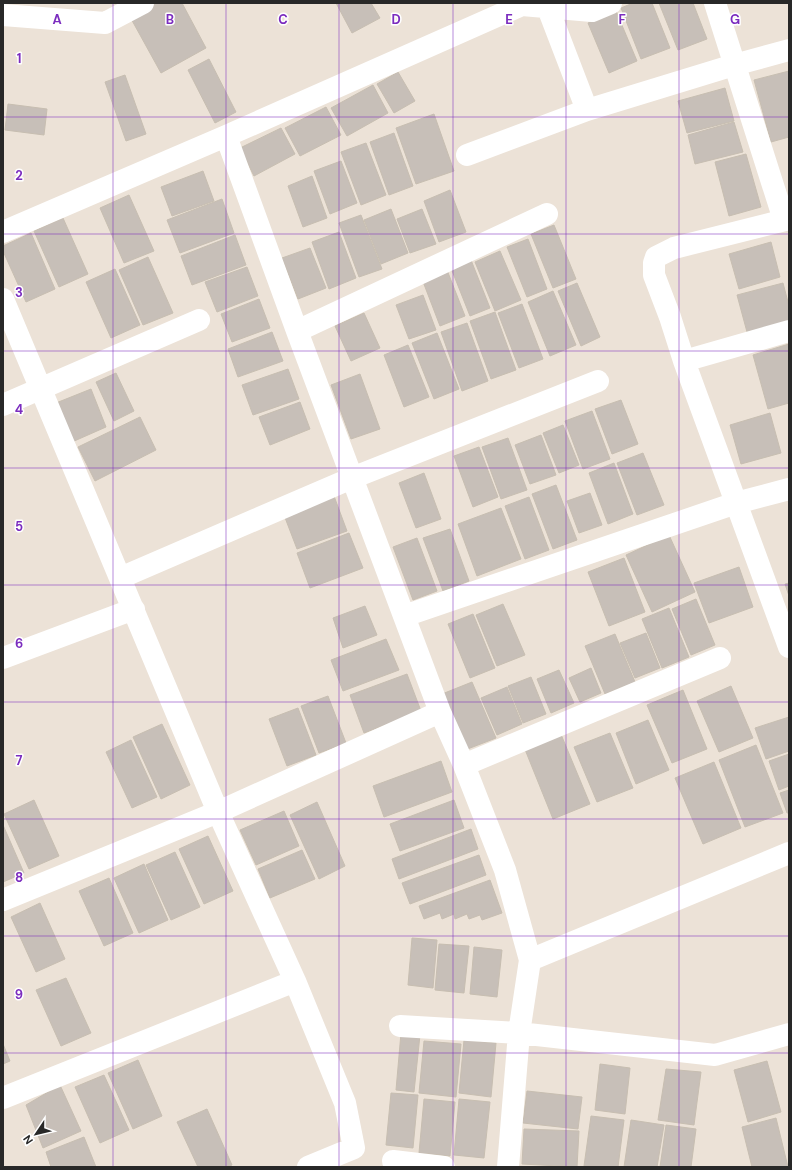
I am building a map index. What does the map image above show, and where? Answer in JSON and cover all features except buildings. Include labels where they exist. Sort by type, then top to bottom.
[{"type":"street","points":[[3,15],[105,24],[143,3]]},
{"type":"street","points":[[3,232],[226,136],[522,5],[546,5],[592,11],[611,3]]},
{"type":"street","points":[[715,3],[734,65],[787,220],[674,248],[656,257],[654,263],[654,275],[789,647]]},
{"type":"street","points":[[546,5],[587,110]]},
{"type":"street","points":[[467,155],[587,110],[734,65],[789,50]]},
{"type":"street","points":[[226,136],[297,332],[440,712],[464,765],[505,870],[530,960],[519,1033],[508,1167]]},
{"type":"street","points":[[297,332],[546,214]]},
{"type":"street","points":[[3,299],[218,812],[295,981],[345,1103],[354,1148],[308,1167]]},
{"type":"street","points":[[3,405],[199,320]]},
{"type":"street","points":[[684,361],[789,331]]},
{"type":"street","points":[[120,578],[352,478],[598,381]]},
{"type":"street","points":[[404,616],[736,503],[789,489]]},
{"type":"street","points":[[3,658],[134,609]]},
{"type":"street","points":[[464,765],[720,658]]},
{"type":"street","points":[[3,900],[218,812],[440,712]]},
{"type":"street","points":[[530,960],[789,853]]},
{"type":"street","points":[[3,1098],[295,981]]},
{"type":"street","points":[[400,1026],[519,1033],[715,1055],[789,1034]]},
{"type":"street","points":[[393,1161],[444,1167]]}]
